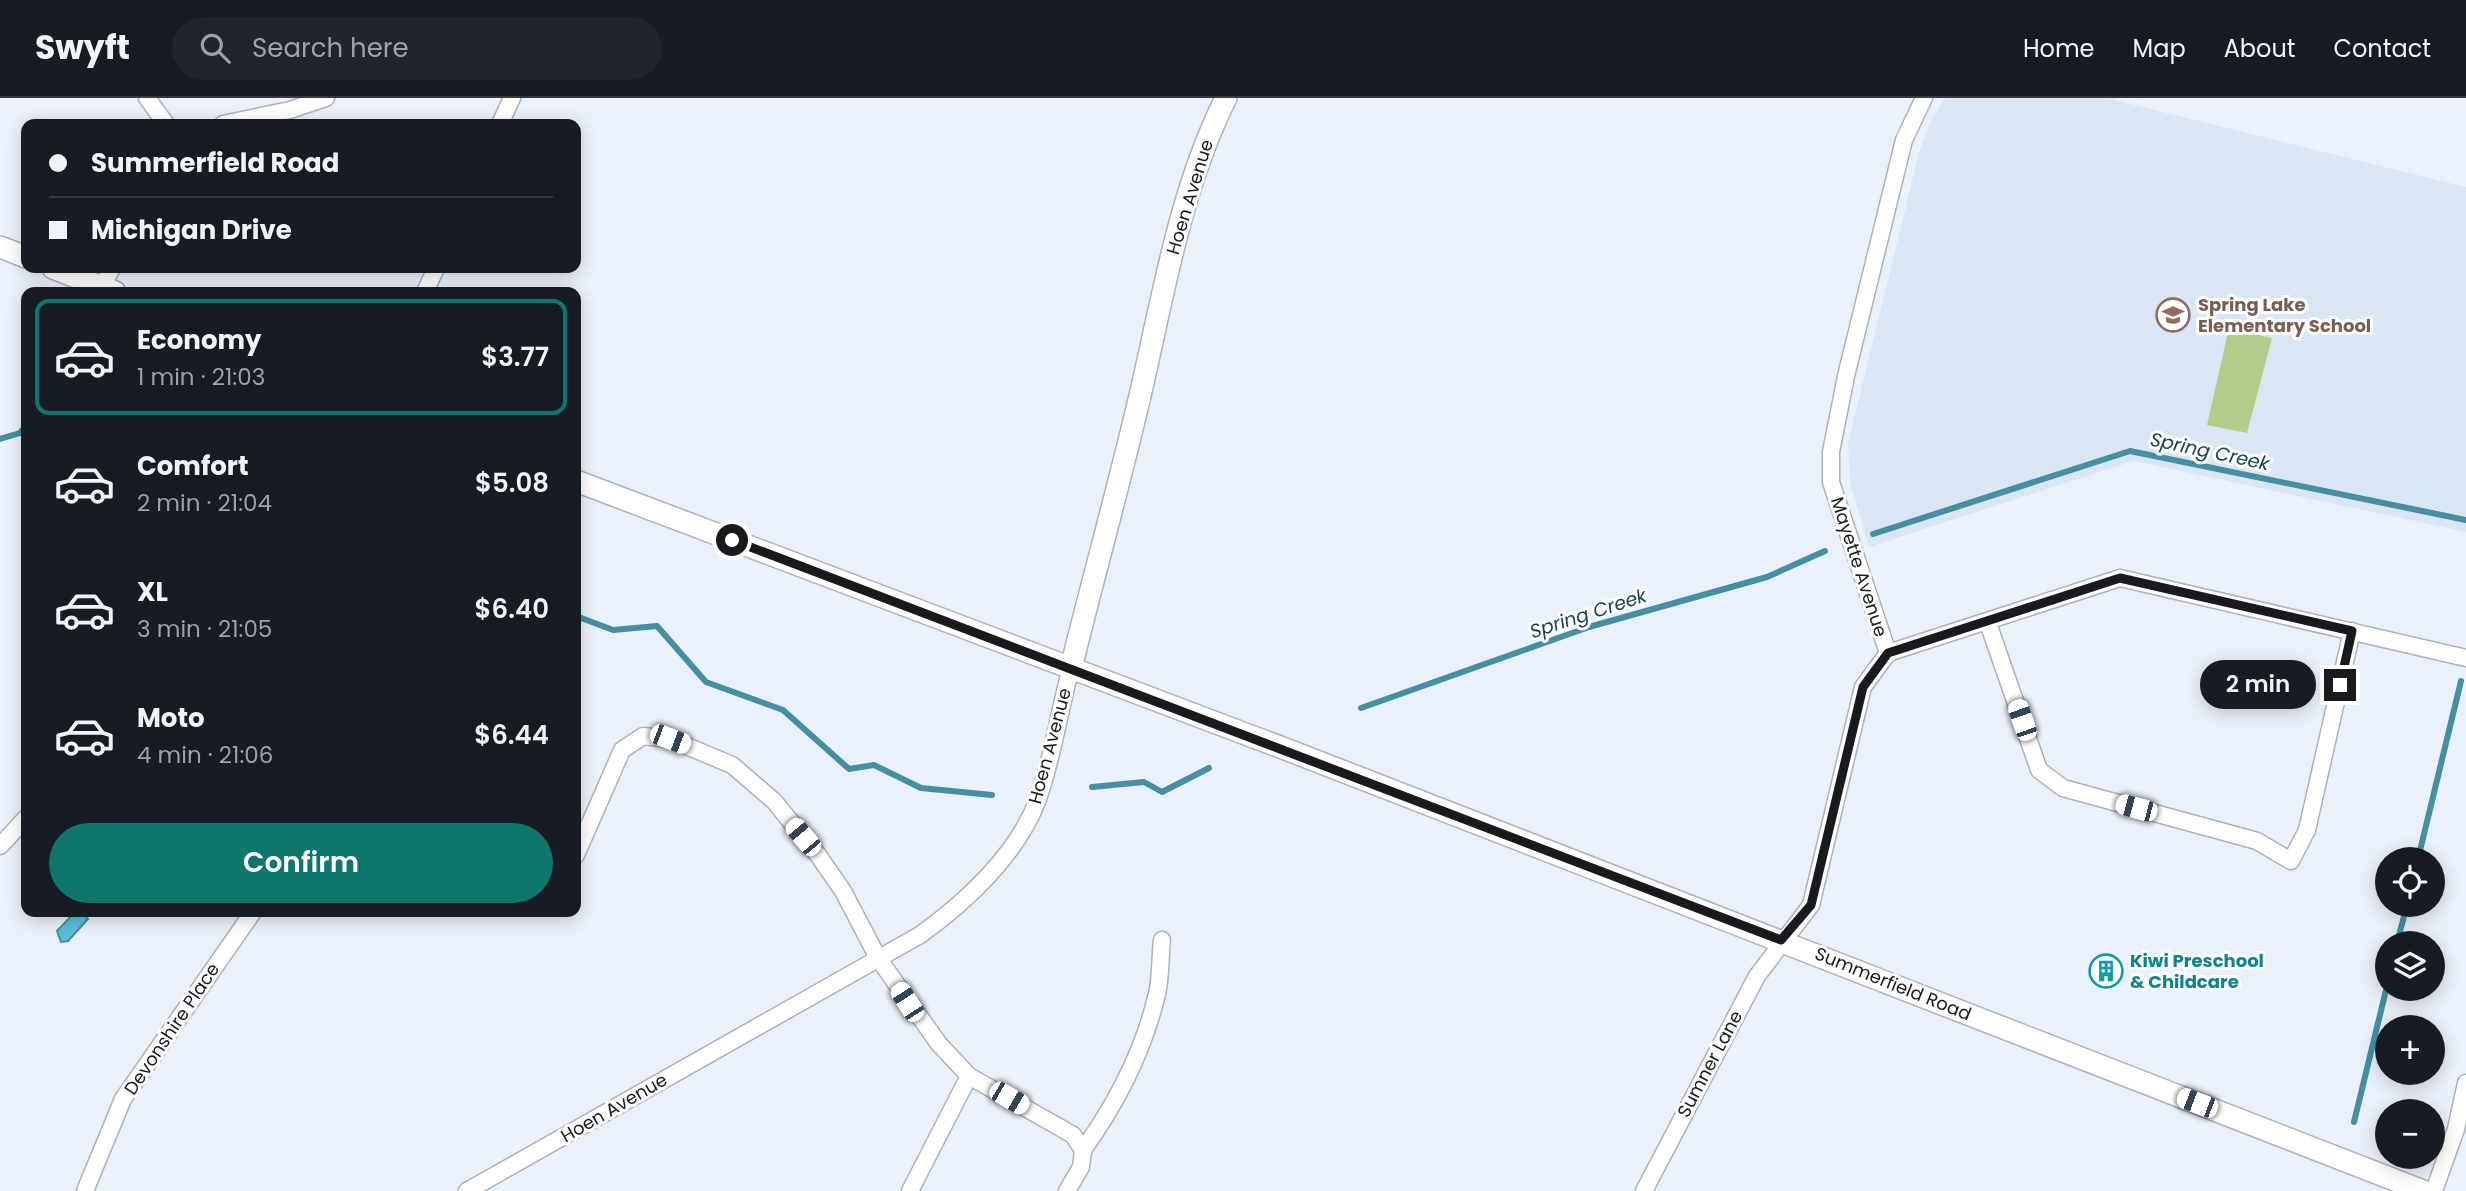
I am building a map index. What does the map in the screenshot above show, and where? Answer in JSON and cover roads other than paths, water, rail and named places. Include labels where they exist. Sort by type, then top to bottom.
[{"type":"street","points":[[147,98],[162,119]]},
{"type":"street","points":[[247,119],[290,110],[326,98]]},
{"type":"street","points":[[502,119],[512,98]]},
{"type":"street","name":"Hoen Avenue","points":[[467,1191],[920,935],[955,910],[997,863],[1026,824],[1038,799],[1139,402],[1176,233],[1199,161],[1226,98]]},
{"type":"street","name":"Mayette Avenue","points":[[1781,940],[1811,905],[1863,687],[1888,653],[1834,492],[1831,452],[1846,376],[1903,140],[1924,98]]},
{"type":"street","points":[[0,247],[21,255]]},
{"type":"street","points":[[66,273],[100,287]]},
{"type":"street","name":"Summerfield Road","points":[[581,483],[1781,940],[2423,1191]]},
{"type":"street","points":[[1888,653],[1988,623],[2120,578],[2466,658]]},
{"type":"street","points":[[1988,623],[2039,770],[2063,788],[2257,841],[2291,861],[2307,830],[2352,631]]},
{"type":"street","points":[[581,844],[622,750],[643,736],[670,739],[732,765],[774,801],[843,891],[878,958],[921,1023],[969,1076],[1073,1135],[1083,1150]]},
{"type":"street","points":[[0,846],[21,823]]},
{"type":"street","name":"Devonshire Place","points":[[85,1191],[123,1099],[250,917]]},
{"type":"street","points":[[1067,1191],[1081,1167],[1083,1150],[1103,1122],[1141,1042],[1157,992],[1162,940]]},
{"type":"street","name":"Sumner Lane","points":[[1644,1191],[1757,976],[1781,940]]},
{"type":"street","points":[[910,1191],[969,1076]]},
{"type":"street","points":[[2434,1191],[2456,1129],[2466,1083]]},
{"type":"water","points":[[70,917],[88,919],[68,941],[61,942],[57,931]]},
{"type":"waterway","name":"Spring Creek","points":[[0,439],[21,432]]},
{"type":"waterway","name":"Spring Creek","points":[[1873,534],[2130,451],[2466,520]]},
{"type":"waterway","name":"Spring Creek","points":[[1361,708],[1589,627],[1767,577],[1825,551]]},
{"type":"waterway","name":"Spring Creek","points":[[581,618],[613,630],[657,626],[706,682],[783,710],[849,769],[874,765],[921,788],[992,795]]},
{"type":"waterway","points":[[2421,847],[2461,681]]},
{"type":"waterway","name":"Spring Creek","points":[[1092,787],[1144,782],[1162,792],[1209,768]]},
{"type":"waterway","points":[[2400,931],[2404,917]]},
{"type":"waterway","points":[[2354,1122],[2383,1001]]},
{"type":"place","name":"Spring Lake Elementary School","points":[[2173,315]]},
{"type":"place","name":"Kiwi Preschool & Childcare","points":[[2106,971]]}]
